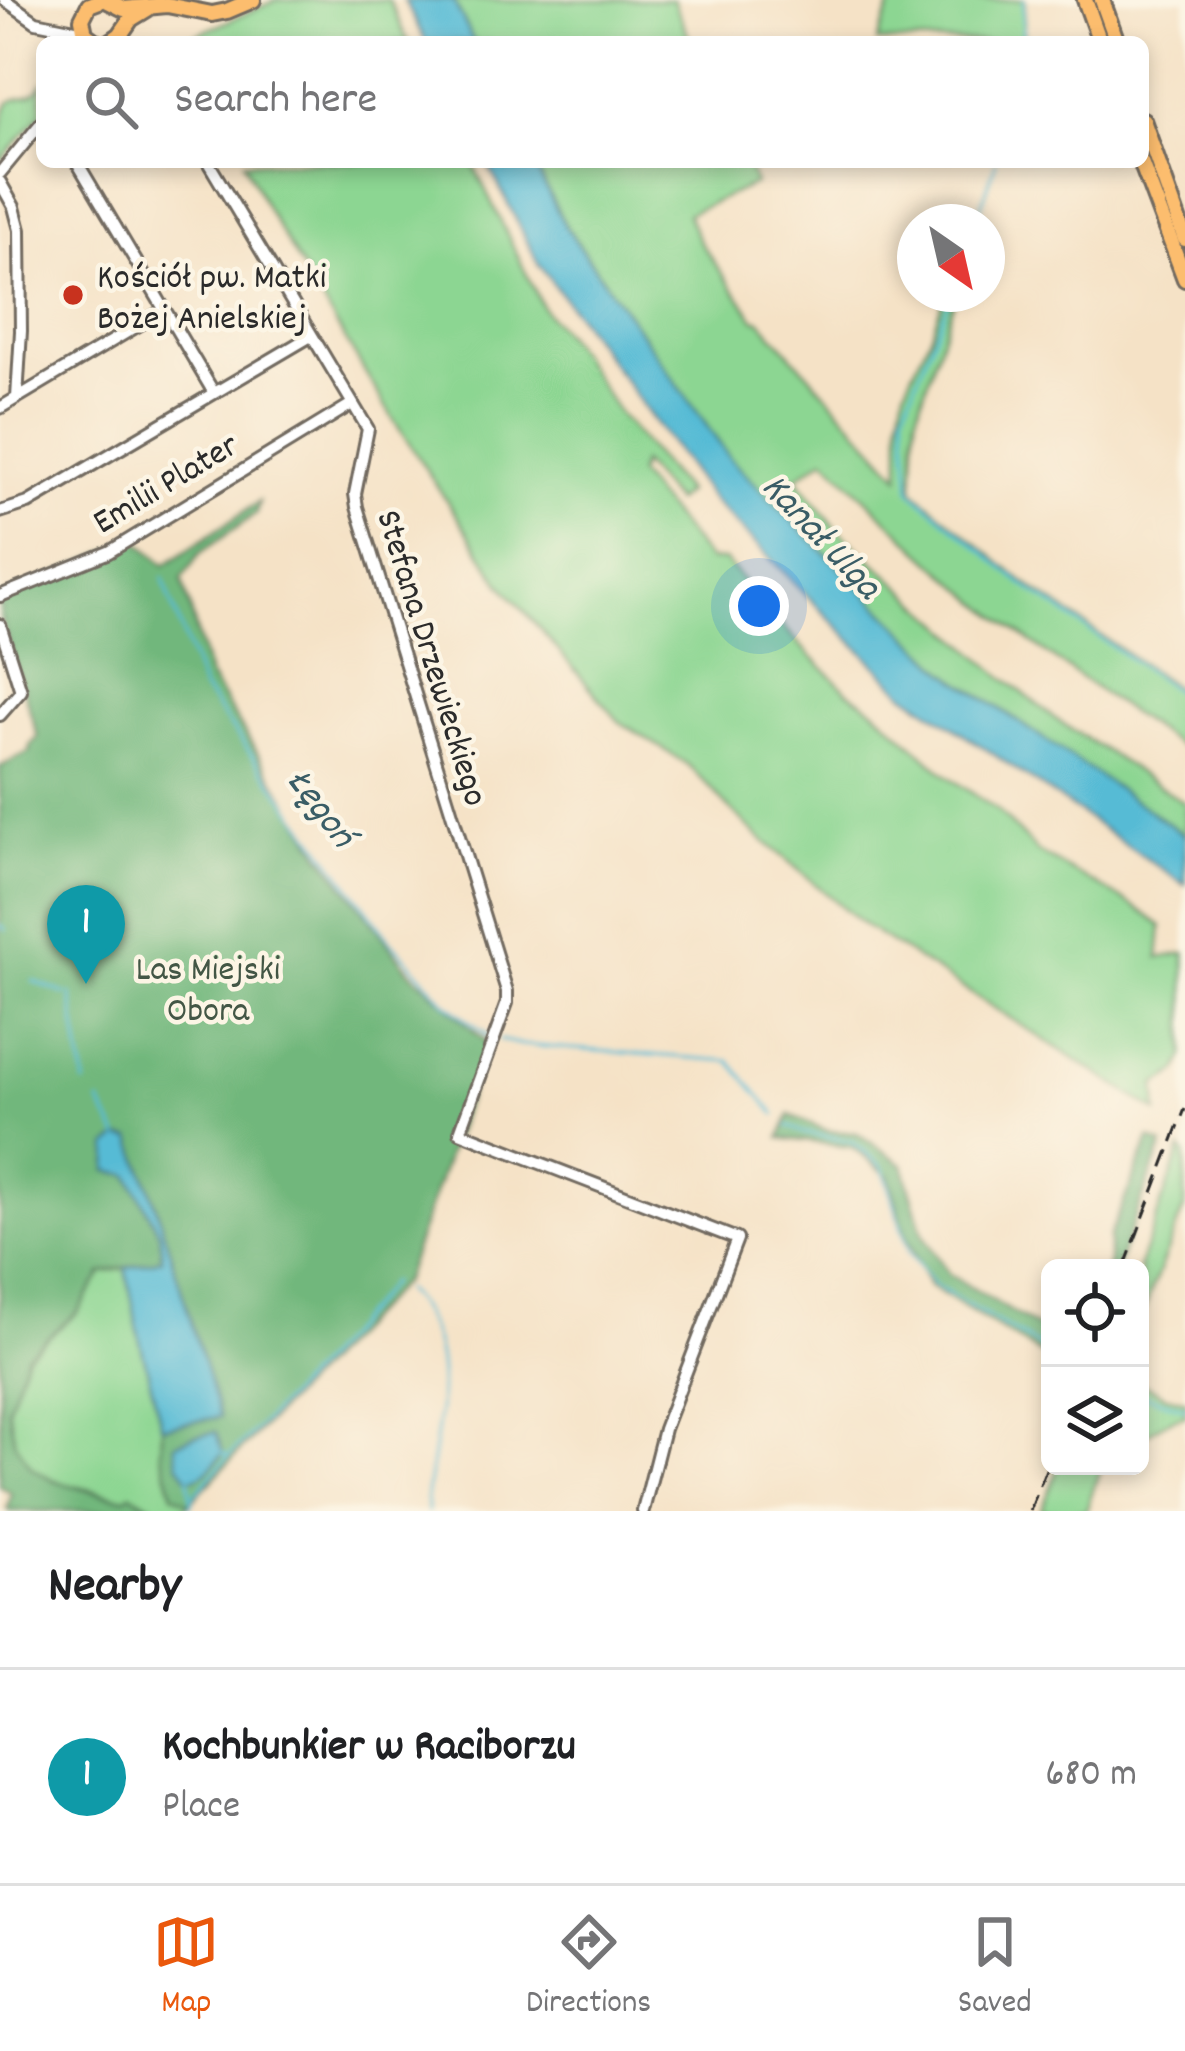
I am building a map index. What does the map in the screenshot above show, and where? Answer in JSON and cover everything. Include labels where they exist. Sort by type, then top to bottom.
[{"type":"main road","points":[[101,4],[172,5],[212,14],[253,0]]},
{"type":"main road","points":[[1085,0],[1098,36]]},
{"type":"main road","points":[[1102,0],[1115,36]]},
{"type":"main road","points":[[101,4],[125,18],[125,33]]},
{"type":"main road","points":[[91,36],[101,4]]},
{"type":"main road","points":[[125,33],[133,17],[153,6]]},
{"type":"main road","points":[[1149,137],[1185,238]]},
{"type":"main road","points":[[1143,168],[1185,279]]},
{"type":"street","points":[[4,0],[28,18],[81,36]]},
{"type":"street","points":[[50,26],[73,21],[101,4]]},
{"type":"street","points":[[17,398],[20,230],[0,178],[36,130]]},
{"type":"street","points":[[80,168],[214,393]]},
{"type":"street","name":"Stefana Drzewieckiego","points":[[212,168],[368,429],[355,494],[357,507],[507,991],[507,1003],[460,1132],[737,1239],[664,1429],[643,1511]]},
{"type":"street","points":[[0,408],[164,310]]},
{"type":"street","points":[[0,512],[28,503],[311,336]]},
{"type":"street","name":"Emilii Plater","points":[[0,596],[109,551],[352,404]]},
{"type":"street","points":[[0,625],[21,691],[0,715]]},
{"type":"green space","points":[[277,0],[389,0],[405,36],[194,36]]},
{"type":"green space","points":[[453,0],[673,0],[688,36],[471,36]]},
{"type":"green space","points":[[893,0],[1025,0],[1023,36],[879,36]]},
{"type":"green space","points":[[34,93],[36,120],[0,162],[6,108]]},
{"type":"green space","points":[[247,168],[475,168],[544,310],[622,418],[686,492],[675,502],[641,463],[637,474],[709,560],[724,560],[847,691],[945,774],[998,811],[1038,852],[1162,926],[1159,958],[1185,953],[1185,1055],[1178,1072],[1156,1085],[1158,1112],[865,926],[749,828],[688,765],[619,721],[502,585],[395,422],[266,208]]},
{"type":"green space","points":[[536,168],[748,168],[755,184],[687,214],[701,244],[756,320],[900,476],[905,389],[939,312],[950,312],[916,417],[913,490],[1022,581],[1185,694],[1185,750],[973,597],[825,458],[796,478],[836,528],[997,672],[1054,718],[1185,803],[1185,835],[946,672],[731,460],[565,225]]},
{"type":"green space","name":"Las Miejski Obora","points":[[259,502],[256,514],[200,553],[182,579],[209,676],[320,853],[407,968],[487,1043],[404,1280],[190,1503],[173,1494],[161,1454],[162,1427],[219,1417],[153,1196],[132,1140],[119,1138],[129,1175],[159,1232],[162,1259],[102,1273],[77,1313],[27,1354],[8,1408],[15,1443],[32,1468],[54,1481],[94,1492],[124,1498],[131,1494],[159,1511],[10,1511],[11,1493],[0,1486],[0,767],[31,751],[38,737],[0,616],[0,599],[136,539],[165,565]]},
{"type":"green space","points":[[790,1115],[828,1131],[857,1133],[903,1164],[924,1236],[949,1274],[1041,1330],[1041,1354],[929,1286],[906,1237],[889,1176],[852,1147],[780,1138]]},
{"type":"green space","points":[[1150,1139],[1163,1145],[1119,1259],[1109,1259],[1109,1237]]},
{"type":"green space","points":[[1181,1150],[1185,1154],[1185,1205],[1149,1297],[1149,1259],[1141,1259]]},
{"type":"green space","points":[[126,1268],[162,1427],[161,1454],[173,1494],[190,1503],[180,1511],[159,1509],[132,1494],[124,1498],[54,1481],[32,1468],[15,1443],[8,1408],[27,1354],[77,1313],[102,1273]]},
{"type":"green space","points":[[1149,1387],[1185,1400],[1185,1416],[1149,1433]]},
{"type":"green space","points":[[1055,1475],[1098,1475],[1086,1511],[1041,1511]]},
{"type":"water","points":[[404,0],[453,0],[471,36],[423,36]]},
{"type":"water","points":[[490,168],[536,168],[565,226],[731,460],[946,672],[1185,835],[1185,885],[904,693],[713,501],[538,263]]},
{"type":"water","points":[[119,1138],[132,1139],[153,1196],[220,1417],[162,1427],[126,1268],[162,1259],[159,1232],[129,1175],[108,1171],[109,1146]]},
{"type":"water","points":[[216,1432],[223,1453],[204,1473],[189,1479],[178,1464],[175,1444]]},
{"type":"waterway","points":[[1022,36],[1024,0]]},
{"type":"waterway","points":[[982,204],[994,168]]},
{"type":"waterway","points":[[944,312],[904,412],[911,491],[1021,583],[1185,697]]},
{"type":"waterway","name":"Łęgoń","points":[[163,578],[202,688],[390,940],[446,1003],[488,1036]]},
{"type":"waterway","points":[[0,925],[6,930]]},
{"type":"waterway","points":[[33,981],[66,994]]},
{"type":"waterway","points":[[71,994],[85,1084]]},
{"type":"waterway","name":"Łęgoń","points":[[500,1040],[730,1061],[776,1115]]},
{"type":"waterway","points":[[100,1102],[119,1138]]},
{"type":"waterway","name":"Łęgoń","points":[[788,1126],[852,1141],[883,1167],[909,1253],[934,1285],[1041,1348]]},
{"type":"waterway","points":[[223,1453],[229,1456],[271,1414],[391,1282]]},
{"type":"waterway","points":[[404,1290],[422,1312],[439,1360],[439,1413],[427,1511]]},
{"type":"waterway","name":"Łęgoń","points":[[1149,1397],[1185,1408]]},
{"type":"waterway","points":[[191,1499],[229,1456]]},
{"type":"waterway","points":[[189,1479],[189,1506]]},
{"type":"railway","points":[[1127,1259],[1185,1109]]},
{"type":"railway","points":[[1030,1511],[1044,1475]]},
{"type":"place","name":"Kościół pw. Matki Bożej Anielskiej","points":[[73,295]]},
{"type":"place","name":"Kochbunkier w Raciborzu","points":[[86,984]]},
{"type":"water label","name":"Kanał Ulga","points":[[824,534]]}]
